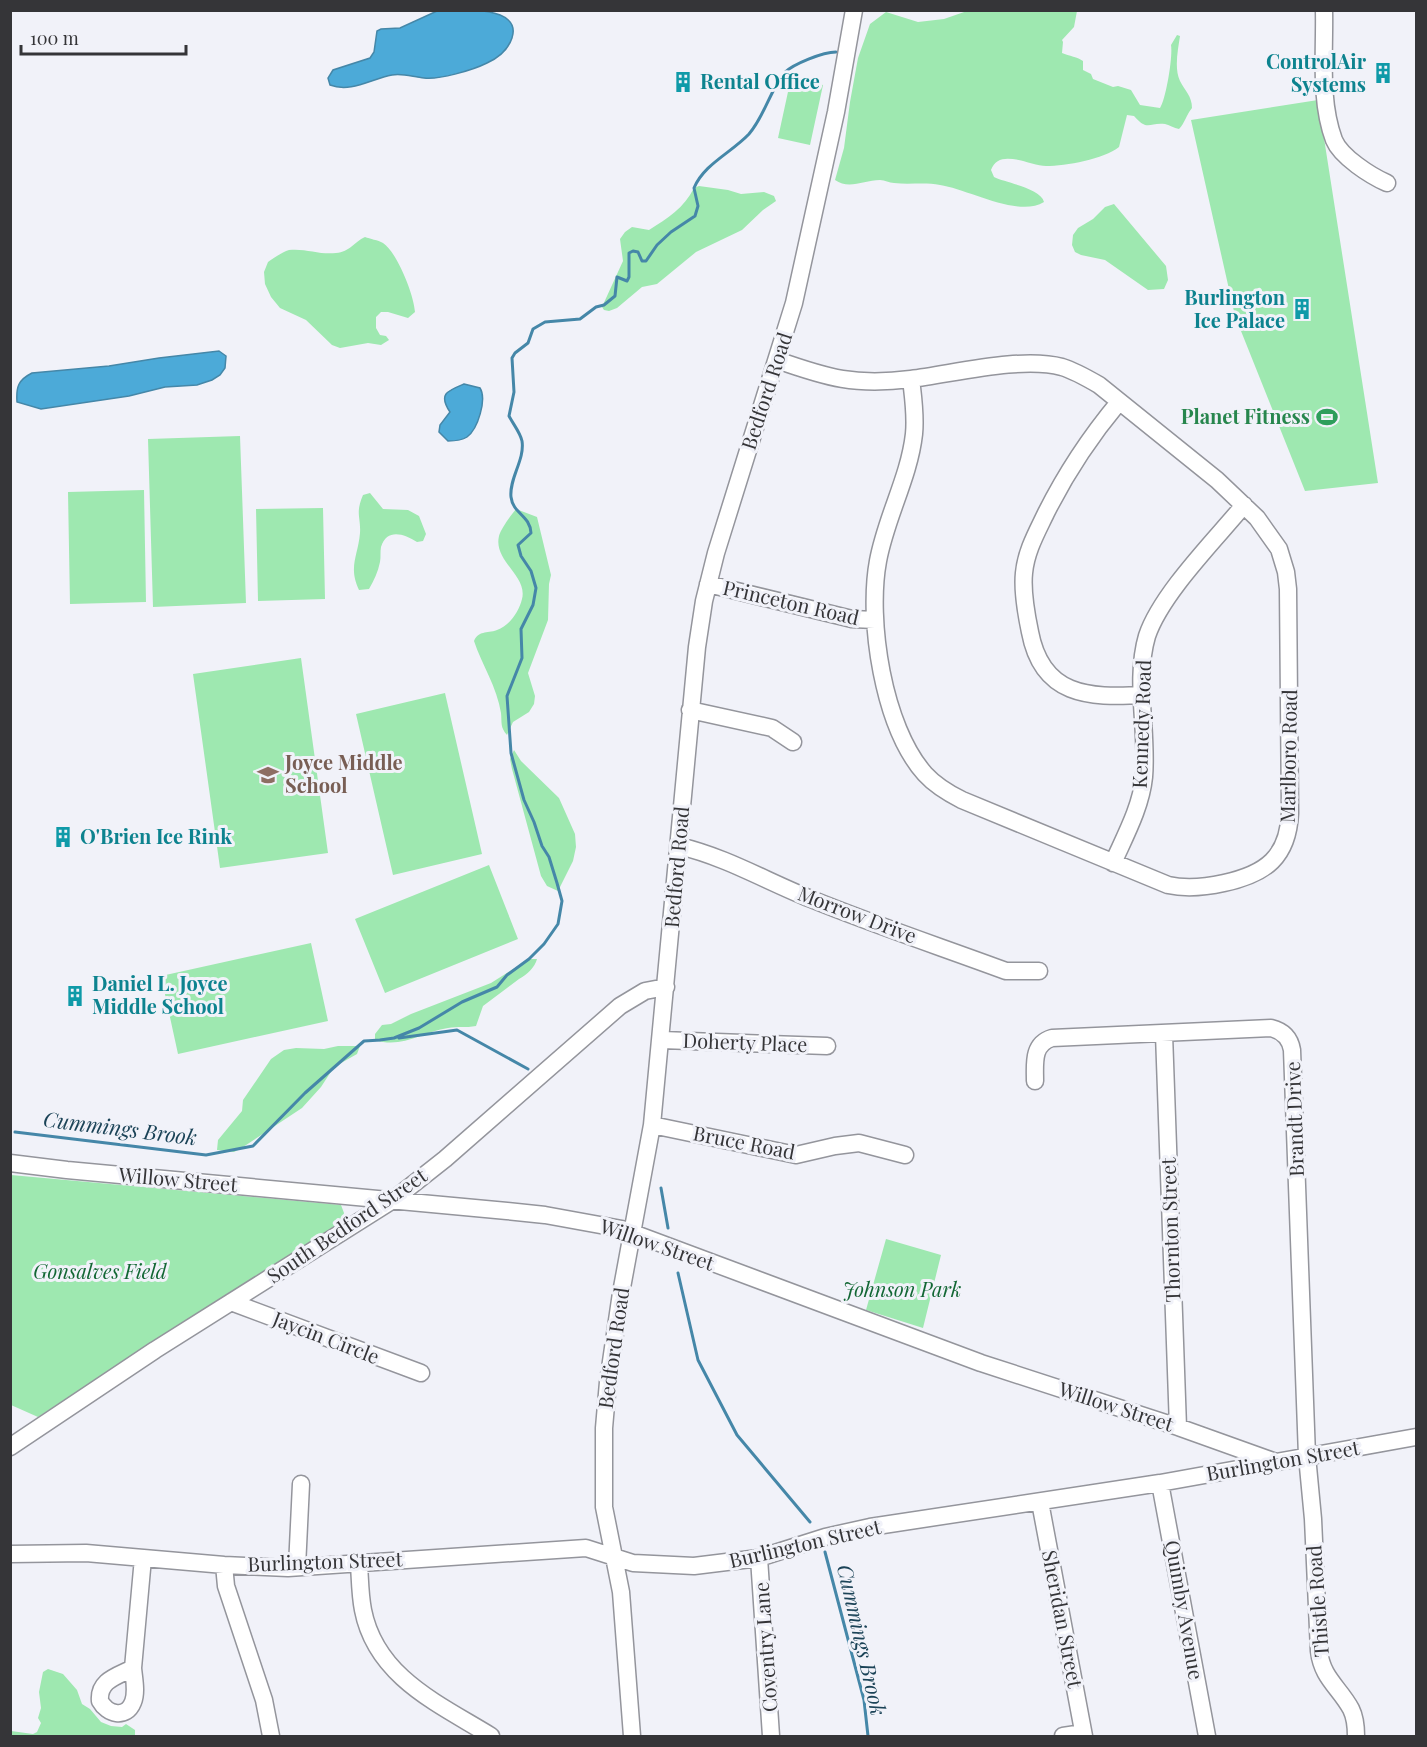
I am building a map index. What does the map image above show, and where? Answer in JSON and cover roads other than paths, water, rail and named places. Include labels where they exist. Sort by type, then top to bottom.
[{"type":"street","name":"Bedford Road","points":[[632,1737],[621,1592],[604,1507],[604,1428],[612,1354],[652,1125],[662,1040],[698,636],[708,584],[724,524],[794,303],[836,112],[854,10]]},
{"type":"street","points":[[1324,10],[1327,110],[1335,142],[1353,162],[1388,183]]},
{"type":"street","name":"Marlboro Road","points":[[777,360],[831,378],[851,381],[911,379],[996,367],[1046,364],[1062,367],[1099,385],[1244,505],[1275,541],[1286,572],[1289,618],[1289,827],[1286,841],[1276,857],[1262,870],[1239,880],[1204,886],[1174,886],[962,800],[944,790],[925,774],[906,744],[892,708],[880,663],[875,620],[878,561],[903,481],[914,434],[915,408],[911,379]]},
{"type":"street","points":[[1119,402],[1074,460],[1041,524],[1026,562],[1024,596],[1035,653],[1053,678],[1071,690],[1088,694],[1117,696],[1143,694]]},
{"type":"street","name":"Kennedy Road","points":[[1113,863],[1142,788],[1144,764],[1143,654],[1148,634],[1156,615],[1244,505]]},
{"type":"street","name":"Princeton Road","points":[[708,584],[852,619],[875,620]]},
{"type":"street","points":[[690,710],[772,728],[793,742]]},
{"type":"street","name":"Morrow Drive","points":[[679,846],[701,851],[815,900],[1006,971],[1039,971]]},
{"type":"street","name":"South Bedford Street","points":[[10,1447],[155,1350],[393,1200],[452,1152],[620,1006],[645,991],[666,987]]},
{"type":"street","name":"Brandt Drive","points":[[1035,1081],[1037,1051],[1041,1044],[1049,1039],[1271,1028],[1282,1032],[1291,1044],[1308,1456]]},
{"type":"street","name":"Thornton Street","points":[[1164,1034],[1179,1427]]},
{"type":"street","name":"Doherty Place","points":[[662,1040],[827,1046]]},
{"type":"street","name":"Bruce Road","points":[[652,1125],[794,1155],[859,1143],[905,1155]]},
{"type":"street","name":"Willow Street","points":[[10,1163],[545,1215],[610,1226],[981,1363],[1179,1427],[1274,1462]]},
{"type":"street","name":"Jaycin Circle","points":[[231,1302],[421,1373]]},
{"type":"street","name":"Burlington Street","points":[[10,1554],[69,1552],[224,1565],[297,1567],[583,1548],[636,1564],[686,1566],[731,1563],[759,1558],[825,1537],[870,1527],[1160,1483],[1416,1437]]},
{"type":"street","name":"Thistle Road","points":[[1308,1456],[1314,1526],[1319,1656],[1328,1680],[1352,1710],[1356,1737]]},
{"type":"street","name":"Quimby Avenue","points":[[1160,1483],[1207,1737]]},
{"type":"street","points":[[297,1567],[301,1484]]},
{"type":"street","name":"Sheridan Street","points":[[1040,1502],[1084,1735]]},
{"type":"street","points":[[133,1668],[143,1558]]},
{"type":"street","name":"Coventry Lane","points":[[759,1558],[771,1737]]},
{"type":"street","points":[[359,1564],[365,1620],[377,1648],[388,1665],[410,1686],[491,1737]]},
{"type":"street","points":[[224,1565],[226,1586],[264,1700],[271,1737]]},
{"type":"street","points":[[1063,1737],[1084,1735]]},
{"type":"water","points":[[472,10],[498,14],[507,19],[513,27],[512,38],[505,50],[495,59],[456,74],[430,78],[396,75],[353,86],[330,85],[328,78],[333,70],[370,58],[374,52],[377,31],[400,28],[437,11]]},
{"type":"water","points":[[219,351],[226,356],[225,368],[212,380],[197,385],[165,387],[129,396],[41,409],[17,402],[19,384],[32,373],[109,366]]},
{"type":"water","points":[[464,384],[480,388],[482,406],[480,414],[475,428],[467,437],[448,441],[439,432],[440,425],[450,412],[446,406],[445,397],[449,391]]},
{"type":"waterway","points":[[380,1040],[394,1038],[419,1028],[462,1002],[497,987],[507,975],[529,959],[544,944],[558,924],[562,901],[549,857],[542,846],[524,800],[511,753],[507,696],[522,658],[521,629],[533,605],[536,588],[531,571],[521,556],[518,545],[531,533],[530,527],[512,503],[511,497],[512,483],[522,448],[520,434],[509,416],[514,392],[512,358],[528,343],[533,329],[545,322],[580,319],[615,296],[617,277],[627,281],[629,277],[629,253],[638,252],[642,261],[646,261],[657,245],[671,232],[695,216],[698,206],[694,188],[698,180],[711,165],[749,134],[784,73],[808,59],[836,52]]},
{"type":"waterway","name":"Cummings Brook","points":[[399,1038],[457,1030],[528,1069]]},
{"type":"waterway","name":"Cummings Brook","points":[[15,1132],[206,1155],[253,1146],[305,1093],[364,1041],[381,1040]]},
{"type":"waterway","name":"Cummings Brook","points":[[661,1188],[668,1228]]},
{"type":"waterway","name":"Cummings Brook","points":[[678,1273],[698,1360],[737,1435],[810,1522]]},
{"type":"waterway","name":"Cummings Brook","points":[[825,1552],[864,1700],[868,1736]]},
{"type":"place","name":"ControlAir Systems","points":[[1383,73]]},
{"type":"place","name":"Rental Office","points":[[683,82]]},
{"type":"place","name":"Burlington Ice Palace","points":[[1302,309]]},
{"type":"place","name":"Planet Fitness","points":[[1327,417]]},
{"type":"place","name":"Joyce Middle School","points":[[268,775]]},
{"type":"place","name":"O'Brien Ice Rink","points":[[63,837]]},
{"type":"place","name":"Daniel L. Joyce Middle School","points":[[75,996]]},
{"type":"park label","name":"Gonsalves Field","points":[[100,1272]]},
{"type":"park label","name":"Johnson Park","points":[[902,1290]]}]
